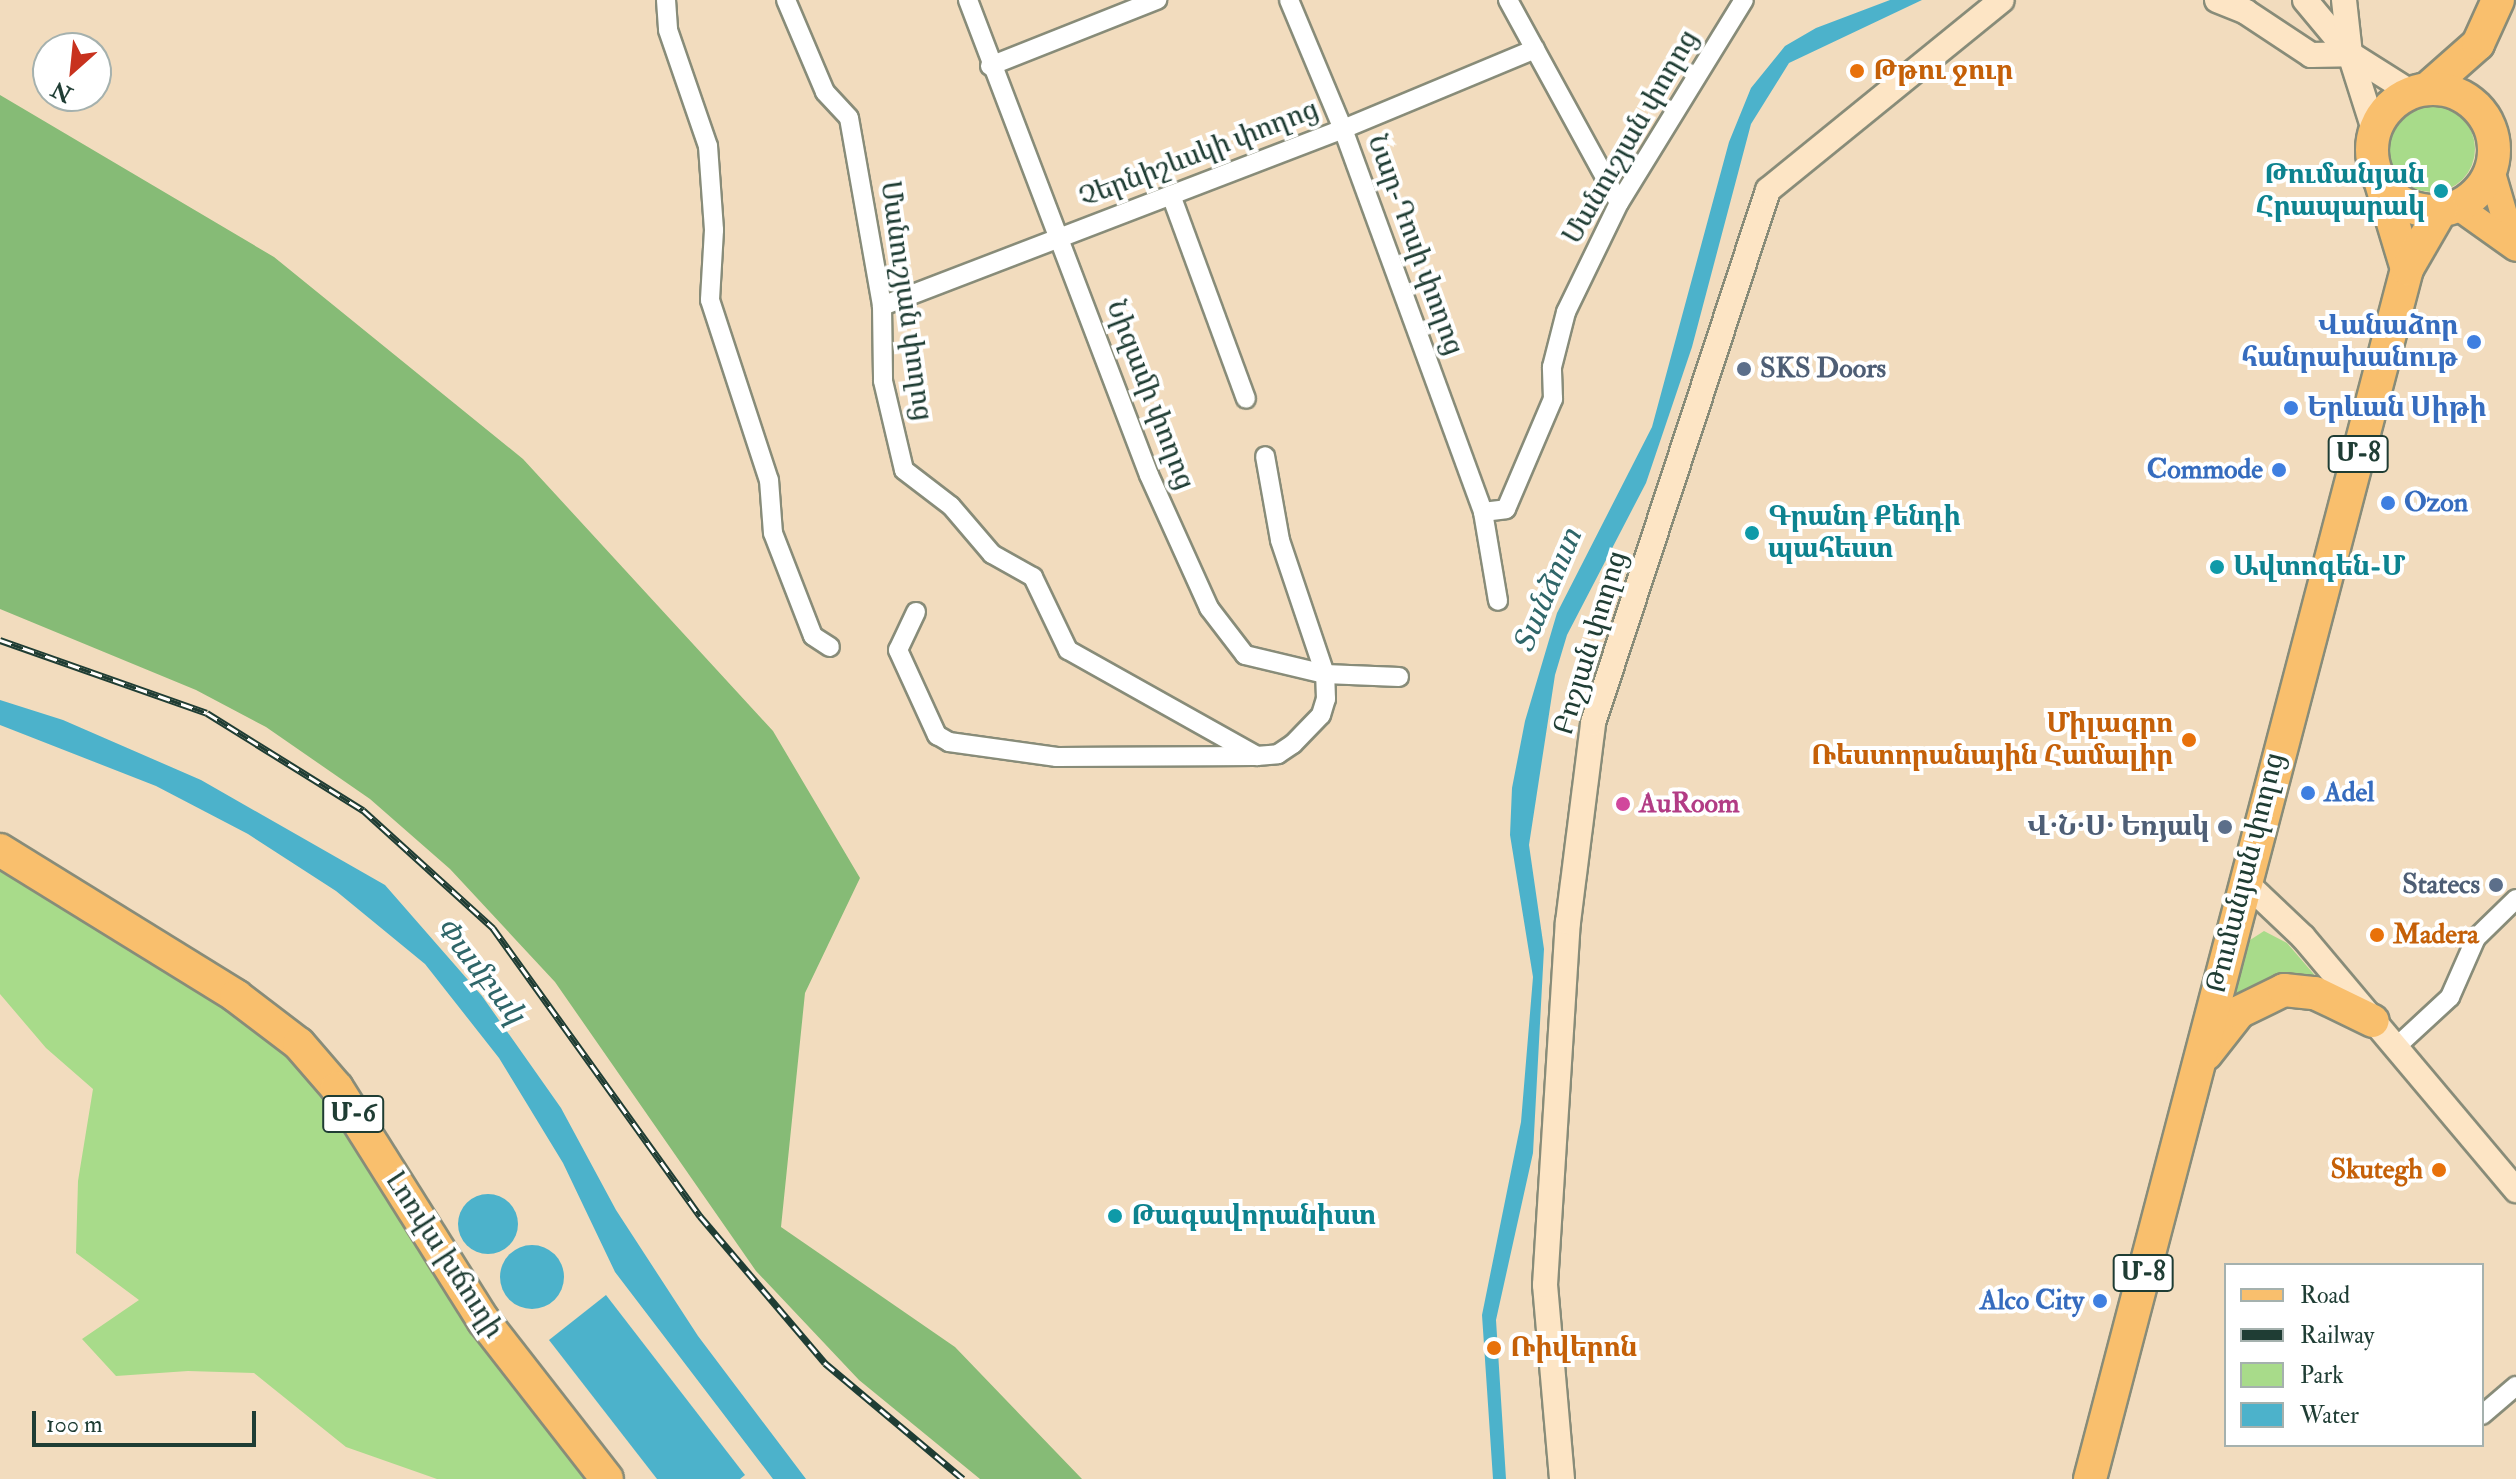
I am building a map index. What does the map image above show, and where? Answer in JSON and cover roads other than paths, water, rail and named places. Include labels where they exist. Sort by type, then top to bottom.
[{"type":"highway","points":[[2476,107],[2478,44],[2498,0]]},
{"type":"highway","points":[[2407,269],[2373,163],[2375,133],[2385,112],[2419,91],[2478,44]]},
{"type":"highway","points":[[2380,180],[2406,205],[2449,208],[2472,197],[2491,170],[2492,136],[2476,107],[2453,93],[2419,91]]},
{"type":"highway","name":"Մ-8","points":[[2407,269],[2449,208]]},
{"type":"highway","name":"Թումանյան փողոց","points":[[2090,1479],[2244,881],[2407,269]]},
{"type":"highway","name":"Լոռվա խճուղի","points":[[0,850],[236,996],[299,1044],[337,1088],[484,1321],[607,1479]]},
{"type":"highway","points":[[2197,1066],[2239,1012],[2269,994],[2315,993],[2373,1021]]},
{"type":"main road","points":[[2491,170],[2515,246]]},
{"type":"main road","points":[[2449,208],[2515,246]]},
{"type":"street","points":[[666,0],[668,30],[708,146],[714,230],[710,300],[769,480],[773,533],[813,636],[830,647]]},
{"type":"street","name":"Մանուշյան փողոց","points":[[786,0],[825,92],[849,118],[882,306],[883,381],[904,470],[951,506],[992,554],[1033,577],[1068,650],[1257,756]]},
{"type":"street","name":"Նիզամի փողոց","points":[[968,0],[990,66],[1149,475],[1209,608],[1245,655],[1325,674],[1399,677]]},
{"type":"street","points":[[990,66],[1157,0]]},
{"type":"street","name":"Նար-Դոսի փողոց","points":[[1289,0],[1343,129],[1483,512]]},
{"type":"street","points":[[1508,0],[1619,203]]},
{"type":"street","name":"Մանուշյան փողոց","points":[[1483,512],[1506,509],[1553,399],[1552,367],[1566,312],[1619,203],[1744,0]]},
{"type":"street","name":"Բոշյան փողոց","points":[[1562,1479],[1545,1285],[1568,922],[1593,723],[1768,190],[2002,0]]},
{"type":"street","points":[[2217,0],[2246,12],[2311,55],[2350,54]]},
{"type":"street","points":[[2305,0],[2350,54],[2419,91]]},
{"type":"street","points":[[2344,0],[2350,54],[2375,133]]},
{"type":"street","name":"Չերնիշևսկի փողոց","points":[[882,306],[1343,129],[1535,49]]},
{"type":"street","points":[[1171,195],[1246,399]]},
{"type":"street","points":[[916,612],[898,650],[937,735],[949,742],[1057,757],[1278,754],[1310,729],[1326,699],[1325,674],[1280,540],[1265,456]]},
{"type":"street","points":[[1483,512],[1498,601]]},
{"type":"street","points":[[2244,881],[2303,937],[2516,1190]]},
{"type":"street","points":[[2395,1048],[2450,997],[2476,938],[2516,899]]},
{"type":"street","points":[[2484,1413],[2516,1386]]},
{"type":"water","points":[[1890,0],[1922,0],[1789,63],[1751,124],[1692,347],[1646,483],[1567,635],[1555,675],[1529,845],[1544,949],[1533,1153],[1496,1320],[1506,1479],[1493,1479],[1482,1315],[1521,1122],[1533,977],[1510,835],[1512,788],[1525,721],[1557,613],[1652,427],[1729,142],[1751,88],[1785,46],[1816,28]]},
{"type":"water","points":[[0,700],[63,720],[201,780],[385,885],[482,996],[561,1108],[616,1210],[698,1336],[806,1479],[773,1479],[615,1272],[563,1163],[499,1058],[425,964],[336,891],[248,834],[156,786],[0,725]]},
{"type":"water","points":[[488,1194],[500,1196],[509,1203],[516,1212],[516,1236],[509,1245],[500,1252],[488,1254],[476,1252],[467,1245],[460,1236],[458,1224],[460,1212],[467,1203],[476,1196]]},
{"type":"water","points":[[532,1245],[550,1251],[558,1259],[564,1277],[558,1295],[550,1303],[532,1309],[514,1303],[506,1295],[500,1277],[506,1259],[514,1251]]},
{"type":"water","points":[[606,1295],[745,1475],[740,1479],[657,1479],[549,1340]]},
{"type":"railway","points":[[0,640],[207,713],[363,810],[493,928],[700,1216],[825,1363],[963,1479]]},
{"type":"place","name":"Թթու ջուր","points":[[1857,71]]},
{"type":"place","name":"Թումանյան Հրապարակ","points":[[2441,191]]},
{"type":"place","name":"Վանաձոր հանրախանութ","points":[[2474,342]]},
{"type":"place","name":"SKS Doors","points":[[1744,369]]},
{"type":"place","name":"Երևան Սիթի","points":[[2291,408]]},
{"type":"place","name":"Commode","points":[[2279,470]]},
{"type":"place","name":"Ozon","points":[[2388,503]]},
{"type":"place","name":"Գրանդ Քենդի պահեստ","points":[[1752,533]]},
{"type":"place","name":"Ավտոգեն-Մ","points":[[2217,567]]},
{"type":"place","name":"Միլագրո Ռեստորանային Համալիր","points":[[2189,740]]},
{"type":"place","name":"Adel","points":[[2308,793]]},
{"type":"place","name":"AuRoom","points":[[1623,804]]},
{"type":"place","name":"Վ․Ն․Ս․ Եռյակ","points":[[2225,827]]},
{"type":"place","name":"Statecs","points":[[2496,885]]},
{"type":"place","name":"Madera","points":[[2377,935]]},
{"type":"place","name":"Skutegh","points":[[2439,1170]]},
{"type":"place","name":"Թագավորանիստ","points":[[1115,1216]]},
{"type":"place","name":"Alco City","points":[[2100,1301]]},
{"type":"place","name":"Ռիվերոն","points":[[1494,1348]]},
{"type":"water label","name":"Տանձուտ","points":[[1548,591]]},
{"type":"water label","name":"Փամբակ","points":[[480,971]]}]
